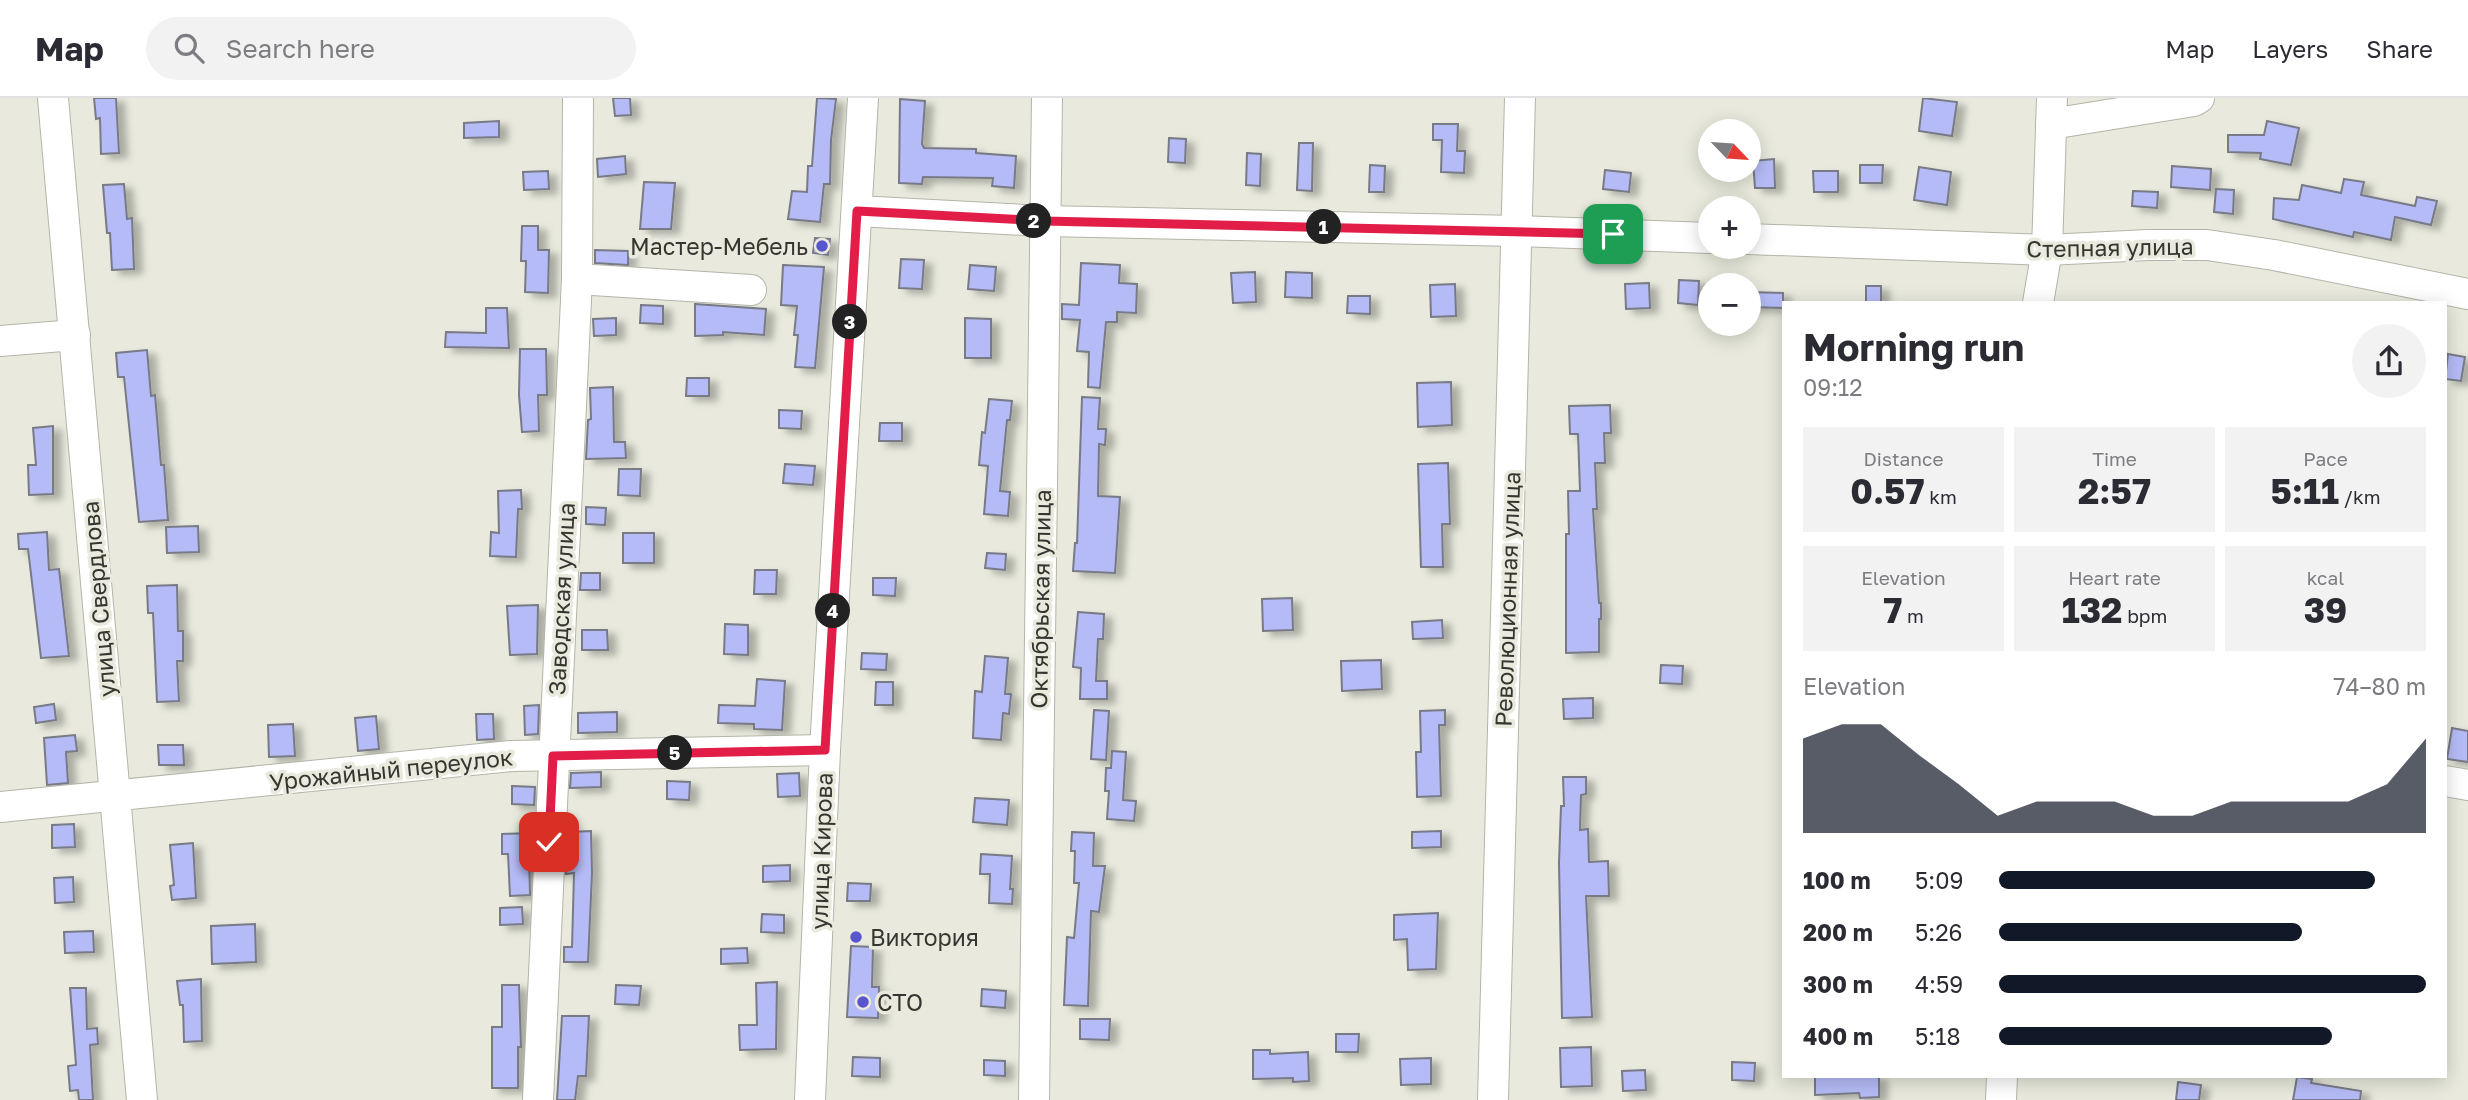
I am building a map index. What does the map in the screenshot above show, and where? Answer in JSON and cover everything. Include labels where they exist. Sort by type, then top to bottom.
[{"type":"street","name":"улица Свердлова","points":[[52,98],[142,1100]]},
{"type":"street","name":"Заводская улица","points":[[538,1100],[577,279],[579,98]]},
{"type":"street","name":"улица Кирова","points":[[810,1100],[825,750],[863,98]]},
{"type":"street","name":"Октябрьская улица","points":[[1034,1100],[1047,98]]},
{"type":"street","name":"Революционная улица","points":[[1493,1100],[1520,98]]},
{"type":"street","points":[[2038,301],[2047,250],[2052,111],[2194,101],[2199,98]]},
{"type":"street","points":[[857,211],[1044,221],[1698,238]]},
{"type":"street","name":"Степная улица","points":[[1761,239],[2047,250],[2148,244],[2207,245],[2274,255],[2468,293]]},
{"type":"street","points":[[577,279],[751,290]]},
{"type":"street","points":[[0,341],[75,335]]},
{"type":"street","name":"Урожайный переулок","points":[[0,807],[511,756],[825,750]]},
{"type":"street","points":[[2447,781],[2468,785]]},
{"type":"street","points":[[2001,1100],[2002,1078]]},
{"type":"building","points":[[94,98],[116,98],[119,153],[101,154],[100,118],[96,119]]},
{"type":"building","points":[[613,98],[630,98],[631,115],[615,116]]},
{"type":"building","points":[[817,98],[836,99],[831,140],[830,184],[824,184],[820,222],[788,219],[792,191],[807,192],[808,166],[812,166]]},
{"type":"building","points":[[1923,98],[1957,102],[1952,136],[1919,131]]},
{"type":"building","points":[[900,99],[925,101],[924,148],[976,149],[976,153],[1016,156],[1014,188],[992,186],[993,178],[923,177],[922,184],[899,183]]},
{"type":"building","points":[[499,121],[499,137],[464,138],[464,123]]},
{"type":"building","points":[[2267,121],[2299,128],[2291,165],[2260,159],[2261,153],[2228,152],[2228,135],[2264,135]]},
{"type":"building","points":[[1433,124],[1458,124],[1457,151],[1465,151],[1464,173],[1441,172],[1442,140],[1433,140]]},
{"type":"building","points":[[1169,138],[1186,139],[1185,163],[1168,162]]},
{"type":"building","points":[[1299,143],[1313,143],[1312,191],[1297,190]]},
{"type":"building","points":[[1247,153],[1261,154],[1260,186],[1246,185]]},
{"type":"building","points":[[625,156],[626,174],[598,177],[597,159]]},
{"type":"building","points":[[1774,159],[1775,188],[1755,188],[1755,182],[1761,182],[1761,160]]},
{"type":"building","points":[[1370,165],[1385,166],[1384,192],[1369,192]]},
{"type":"building","points":[[1860,165],[1883,165],[1882,183],[1860,183]]},
{"type":"building","points":[[2172,166],[2211,169],[2210,190],[2171,187]]},
{"type":"building","points":[[1919,167],[1951,172],[1947,205],[1914,200]]},
{"type":"building","points":[[1605,170],[1631,173],[1629,192],[1603,189]]},
{"type":"building","points":[[548,171],[549,189],[524,190],[523,172]]},
{"type":"building","points":[[1813,171],[1838,171],[1838,192],[1814,192]]},
{"type":"building","points":[[2344,179],[2364,182],[2361,195],[2415,206],[2417,197],[2437,201],[2431,225],[2395,217],[2391,240],[2354,232],[2353,237],[2273,219],[2274,198],[2299,200],[2302,185],[2341,193]]},
{"type":"building","points":[[644,182],[675,183],[671,229],[640,229]]},
{"type":"building","points":[[124,184],[127,219],[132,218],[134,269],[112,270],[103,185]]},
{"type":"building","points":[[2216,189],[2234,190],[2233,214],[2214,212]]},
{"type":"building","points":[[2133,191],[2158,192],[2157,208],[2132,206]]},
{"type":"building","points":[[522,226],[538,226],[538,250],[549,250],[548,293],[525,292],[526,261],[521,261]]},
{"type":"building","name":"Мастер-Мебель","points":[[815,238],[830,239],[828,255],[813,253]]},
{"type":"building","points":[[595,250],[628,251],[628,265],[595,263]]},
{"type":"building","points":[[901,259],[924,260],[922,289],[899,288]]},
{"type":"building","points":[[1081,263],[1120,265],[1119,283],[1137,284],[1136,313],[1117,312],[1117,322],[1106,322],[1100,388],[1088,387],[1089,352],[1077,351],[1080,320],[1062,319],[1062,304],[1079,305]]},
{"type":"building","points":[[783,265],[824,267],[815,368],[795,367],[797,306],[781,305]]},
{"type":"building","points":[[970,265],[996,267],[994,291],[968,289]]},
{"type":"building","points":[[1255,272],[1256,302],[1233,303],[1231,273]]},
{"type":"building","points":[[1286,272],[1312,273],[1312,298],[1285,297]]},
{"type":"building","points":[[1679,280],[1698,281],[1698,305],[1678,303]]},
{"type":"building","points":[[1649,283],[1650,308],[1626,309],[1625,284]]},
{"type":"building","points":[[1455,284],[1456,316],[1431,317],[1430,285]]},
{"type":"building","points":[[1866,286],[1881,286],[1881,301],[1866,301]]},
{"type":"building","points":[[1761,292],[1783,293],[1782,308],[1761,307]]},
{"type":"building","points":[[1348,296],[1370,296],[1370,314],[1347,313]]},
{"type":"building","points":[[695,304],[766,309],[764,335],[723,332],[723,335],[695,336]]},
{"type":"building","points":[[641,305],[663,306],[663,324],[640,323]]},
{"type":"building","points":[[486,308],[507,308],[509,348],[445,347],[446,332],[486,333]]},
{"type":"building","points":[[616,318],[616,335],[594,336],[593,319]]},
{"type":"building","points":[[965,318],[991,319],[991,358],[965,358]]},
{"type":"building","points":[[520,349],[546,349],[547,395],[538,395],[539,431],[522,432],[519,395]]},
{"type":"building","points":[[147,350],[151,396],[155,395],[161,465],[164,465],[168,520],[139,522],[124,377],[118,377],[116,353]]},
{"type":"building","points":[[2448,354],[2465,357],[2461,381],[2447,379]]},
{"type":"building","points":[[687,378],[709,378],[709,396],[686,396]]},
{"type":"building","points":[[1451,382],[1452,425],[1418,427],[1417,383]]},
{"type":"building","points":[[613,387],[614,442],[625,442],[626,458],[586,459],[588,420],[591,419],[590,388]]},
{"type":"building","points":[[1082,397],[1100,398],[1098,429],[1106,429],[1105,445],[1099,444],[1098,496],[1120,497],[1115,573],[1073,571],[1077,543]]},
{"type":"building","points":[[989,399],[1012,401],[1010,420],[1007,420],[1000,491],[1010,492],[1008,516],[984,514],[988,466],[979,465]]},
{"type":"building","points":[[1610,405],[1611,433],[1604,433],[1605,463],[1595,463],[1597,509],[1593,509],[1601,603],[1599,652],[1566,653],[1568,491],[1580,491],[1578,434],[1570,434],[1569,406]]},
{"type":"building","points":[[779,410],[802,411],[801,429],[779,428]]},
{"type":"building","points":[[880,423],[902,423],[902,441],[879,441]]},
{"type":"building","points":[[53,426],[53,494],[29,495],[28,465],[36,465],[33,428]]},
{"type":"building","points":[[1448,463],[1450,524],[1442,524],[1443,567],[1421,567],[1418,464]]},
{"type":"building","points":[[785,464],[815,466],[813,485],[783,483]]},
{"type":"building","points":[[619,469],[641,469],[640,496],[618,495]]},
{"type":"building","points":[[521,490],[522,509],[518,509],[516,557],[490,556],[491,532],[499,533],[498,491]]},
{"type":"building","points":[[586,507],[606,508],[605,525],[586,524]]},
{"type":"building","points":[[198,526],[199,552],[167,553],[166,527]]},
{"type":"building","points":[[47,532],[49,570],[59,569],[69,656],[41,658],[28,549],[19,549],[18,534]]},
{"type":"building","points":[[623,533],[654,533],[654,563],[623,563]]},
{"type":"building","points":[[987,553],[1006,554],[1005,570],[985,568]]},
{"type":"building","points":[[755,570],[777,570],[776,594],[754,594]]},
{"type":"building","points":[[581,573],[600,573],[600,590],[580,590]]},
{"type":"building","points":[[873,578],[896,578],[895,596],[873,595]]},
{"type":"building","points":[[177,585],[178,631],[183,631],[183,661],[177,661],[179,701],[157,702],[153,613],[148,613],[147,586]]},
{"type":"building","points":[[1292,598],[1293,630],[1263,631],[1262,599]]},
{"type":"building","points":[[538,605],[537,654],[510,655],[507,606]]},
{"type":"building","points":[[1078,612],[1104,614],[1103,639],[1098,639],[1096,681],[1107,681],[1107,699],[1080,699],[1081,668],[1073,667]]},
{"type":"building","points":[[1442,620],[1443,638],[1413,639],[1412,622]]},
{"type":"building","points":[[725,624],[748,625],[748,655],[724,654]]},
{"type":"building","points":[[582,630],[607,630],[608,650],[582,650]]},
{"type":"building","points":[[862,653],[887,654],[886,670],[861,669]]},
{"type":"building","points":[[985,656],[1008,658],[1005,694],[1011,694],[1009,714],[1003,713],[1001,740],[973,738],[975,691],[982,692]]},
{"type":"building","points":[[1381,660],[1382,689],[1342,691],[1341,661]]},
{"type":"building","points":[[1661,665],[1683,666],[1682,684],[1660,683]]},
{"type":"building","points":[[757,679],[785,681],[782,730],[754,729],[754,724],[718,723],[719,705],[755,706]]},
{"type":"building","points":[[876,682],[893,682],[893,705],[875,705]]},
{"type":"building","points":[[1593,698],[1593,718],[1564,719],[1563,699]]},
{"type":"building","points":[[54,704],[56,720],[36,723],[34,707]]},
{"type":"building","points":[[539,705],[538,734],[525,735],[524,706]]},
{"type":"building","points":[[1094,710],[1109,711],[1106,760],[1091,759]]},
{"type":"building","points":[[1445,710],[1445,725],[1439,725],[1441,796],[1417,797],[1416,752],[1421,752],[1420,711]]},
{"type":"building","points":[[617,712],[617,732],[578,733],[578,713]]},
{"type":"building","points":[[476,714],[493,714],[494,739],[477,740]]},
{"type":"building","points":[[376,716],[379,749],[358,751],[355,718]]},
{"type":"building","points":[[293,724],[295,756],[269,757],[268,725]]},
{"type":"building","points":[[2452,728],[2468,731],[2468,762],[2447,759]]},
{"type":"building","points":[[75,735],[77,751],[66,752],[68,783],[47,785],[44,738]]},
{"type":"building","points":[[158,745],[183,745],[184,765],[159,765]]},
{"type":"building","points":[[1112,751],[1126,752],[1123,800],[1136,801],[1134,821],[1107,819],[1109,791],[1105,791],[1106,768],[1111,768]]},
{"type":"building","points":[[601,772],[601,787],[570,788],[571,773]]},
{"type":"building","points":[[799,773],[800,796],[778,797],[777,774]]},
{"type":"building","points":[[1563,777],[1586,777],[1586,794],[1581,795],[1580,830],[1588,829],[1589,862],[1608,861],[1609,896],[1586,896],[1592,1017],[1562,1018],[1559,863],[1561,806],[1564,806]]},
{"type":"building","points":[[667,781],[690,782],[689,800],[667,799]]},
{"type":"building","points":[[512,786],[535,787],[534,805],[512,804]]},
{"type":"building","points":[[975,798],[1009,800],[1007,825],[973,822]]},
{"type":"building","points":[[74,824],[75,847],[52,848],[52,825]]},
{"type":"building","points":[[591,831],[588,962],[564,962],[564,947],[572,947],[574,873],[566,874],[568,832]]},
{"type":"building","points":[[1441,831],[1441,847],[1412,848],[1412,832]]},
{"type":"building","points":[[1072,832],[1094,833],[1093,866],[1105,866],[1099,912],[1091,911],[1088,1006],[1064,1005],[1067,937],[1074,938],[1079,883],[1074,883],[1075,851],[1071,851]]},
{"type":"building","points":[[533,833],[532,853],[529,853],[530,895],[510,896],[508,854],[502,854],[502,834]]},
{"type":"building","points":[[193,843],[196,898],[172,900],[170,886],[174,885],[170,845]]},
{"type":"building","points":[[981,854],[1012,856],[1012,904],[989,903],[990,874],[980,874]]},
{"type":"building","points":[[790,865],[790,881],[763,882],[763,866]]},
{"type":"building","points":[[73,877],[74,902],[55,903],[54,878]]},
{"type":"building","points":[[848,883],[871,884],[870,901],[847,901]]},
{"type":"building","points":[[522,907],[523,924],[500,925],[500,908]]},
{"type":"building","points":[[1438,913],[1436,969],[1408,970],[1407,939],[1394,940],[1394,915]]},
{"type":"building","points":[[762,914],[784,915],[784,933],[761,932]]},
{"type":"building","points":[[255,924],[256,962],[212,964],[211,926]]},
{"type":"building","points":[[93,931],[94,952],[65,953],[64,932]]},
{"type":"building","points":[[851,946],[873,947],[872,987],[879,987],[878,1018],[847,1017]]},
{"type":"building","points":[[747,948],[748,963],[721,964],[721,949]]},
{"type":"building","points":[[201,979],[202,1041],[184,1042],[183,1005],[180,1005],[177,981]]},
{"type":"building","points":[[777,982],[776,1049],[740,1050],[739,1025],[757,1025],[756,983]]},
{"type":"building","points":[[502,985],[519,985],[521,1047],[518,1047],[518,1088],[492,1088],[492,1027],[502,1027]]},
{"type":"building","points":[[616,985],[641,986],[639,1005],[615,1004]]},
{"type":"building","points":[[70,988],[86,988],[87,1029],[97,1028],[98,1044],[90,1045],[93,1100],[79,1100],[78,1090],[70,1091],[68,1066],[76,1065]]},
{"type":"building","points":[[982,989],[1006,991],[1005,1008],[981,1006]]},
{"type":"building","points":[[562,1016],[589,1016],[586,1076],[578,1076],[575,1100],[557,1100]]},
{"type":"building","points":[[1080,1019],[1110,1019],[1109,1040],[1080,1039]]},
{"type":"building","points":[[1336,1034],[1359,1034],[1358,1052],[1336,1052]]},
{"type":"building","points":[[1591,1047],[1592,1086],[1561,1087],[1560,1048]]},
{"type":"building","points":[[1253,1050],[1270,1050],[1270,1054],[1308,1052],[1309,1081],[1293,1082],[1293,1078],[1253,1079]]},
{"type":"building","points":[[853,1057],[880,1058],[880,1077],[852,1076]]},
{"type":"building","points":[[1431,1058],[1431,1084],[1401,1085],[1400,1059]]},
{"type":"building","points":[[984,1060],[1005,1061],[1005,1076],[984,1075]]},
{"type":"building","points":[[1732,1062],[1755,1063],[1754,1081],[1732,1080]]},
{"type":"building","points":[[1645,1070],[1646,1090],[1623,1091],[1622,1071]]},
{"type":"building","points":[[1815,1078],[1879,1078],[1879,1097],[1860,1098],[1859,1093],[1815,1095]]},
{"type":"building","points":[[2297,1078],[2361,1091],[2360,1100],[2293,1100]]},
{"type":"building","points":[[2178,1082],[2201,1085],[2199,1100],[2176,1100]]},
{"type":"place","name":"Мастер-Мебель","points":[[822,246]]},
{"type":"place","name":"Виктория","points":[[856,937]]},
{"type":"place","name":"СТО","points":[[863,1002]]},
{"type":"route","points":[[549,842],[553,756],[825,750],[857,211],[1044,221],[1613,234]]}]
